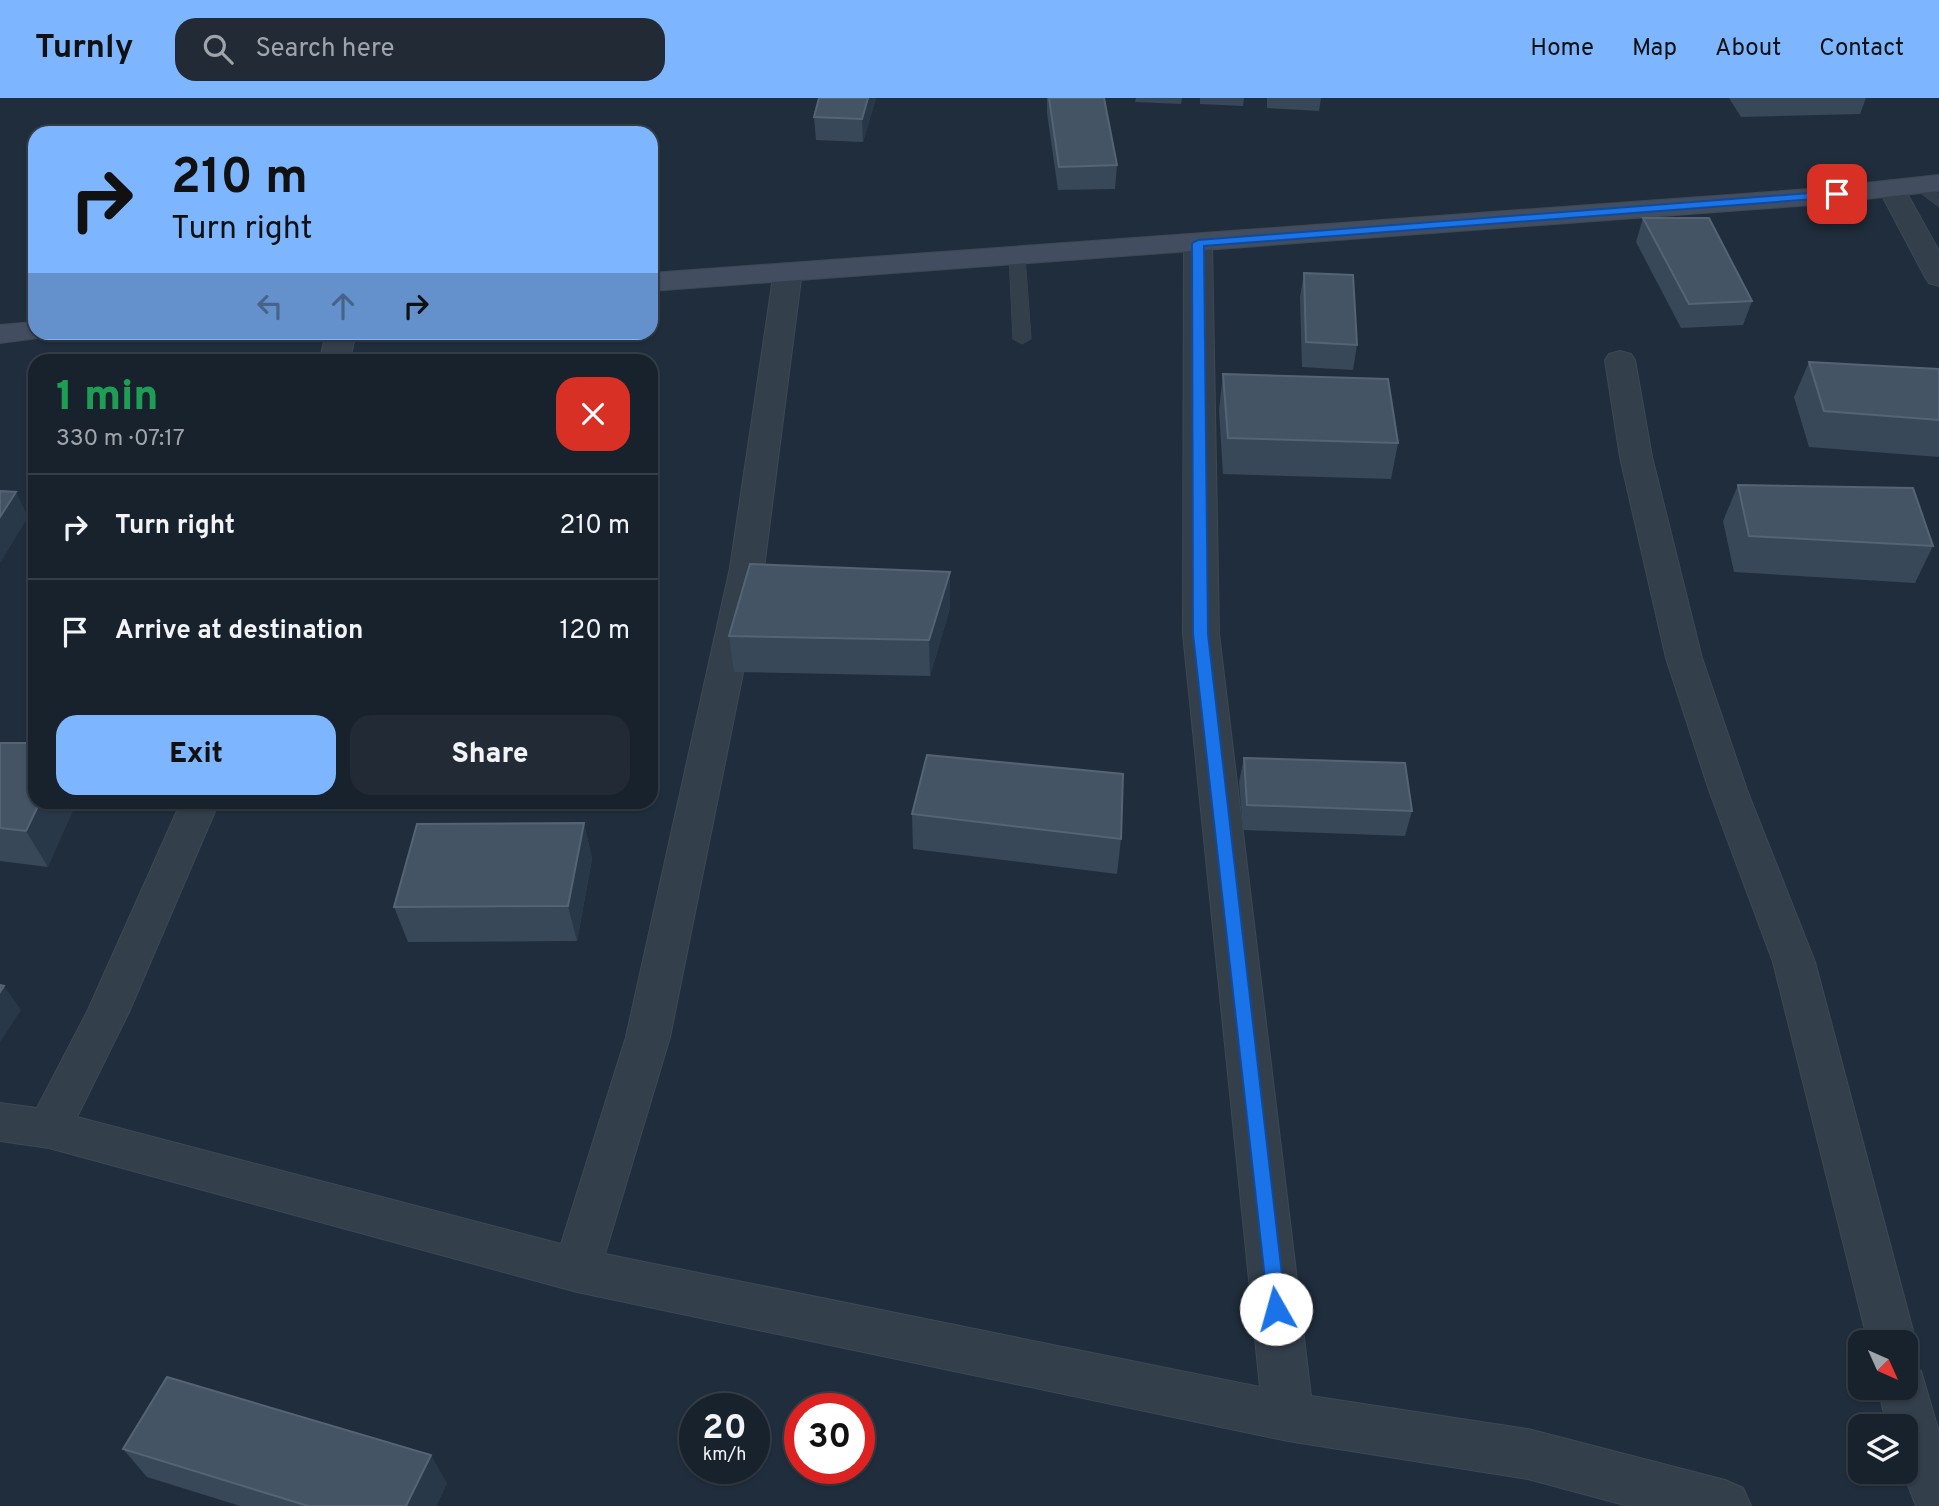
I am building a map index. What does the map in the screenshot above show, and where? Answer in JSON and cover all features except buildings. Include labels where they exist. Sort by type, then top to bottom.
[{"type":"street","points":[[658,260],[1752,182],[1939,163]]},
{"type":"street","points":[[1891,188],[1939,277]]},
{"type":"street","points":[[658,281],[1198,243],[1891,188],[1933,190]]},
{"type":"street","points":[[1198,243],[1201,634],[1288,1417]]},
{"type":"street","points":[[577,1270],[648,1037],[739,608],[747,568],[788,271]]},
{"type":"street","points":[[0,312],[28,310]]},
{"type":"street","points":[[0,334],[28,332]]},
{"type":"street","points":[[1620,360],[1636,457],[1684,658],[1728,790],[1794,962],[1889,1330]]},
{"type":"street","points":[[49,1129],[108,1012],[197,809]]},
{"type":"street","points":[[0,1122],[49,1129],[577,1270],[1288,1417],[1528,1454],[1725,1506]]},
{"type":"street","points":[[1906,1400],[1913,1430],[1939,1499]]},
{"type":"lane","points":[[1017,256],[1022,339]]},
{"type":"route","points":[[1276,1309],[1237,984],[1201,634],[1198,243],[1837,194]]}]
